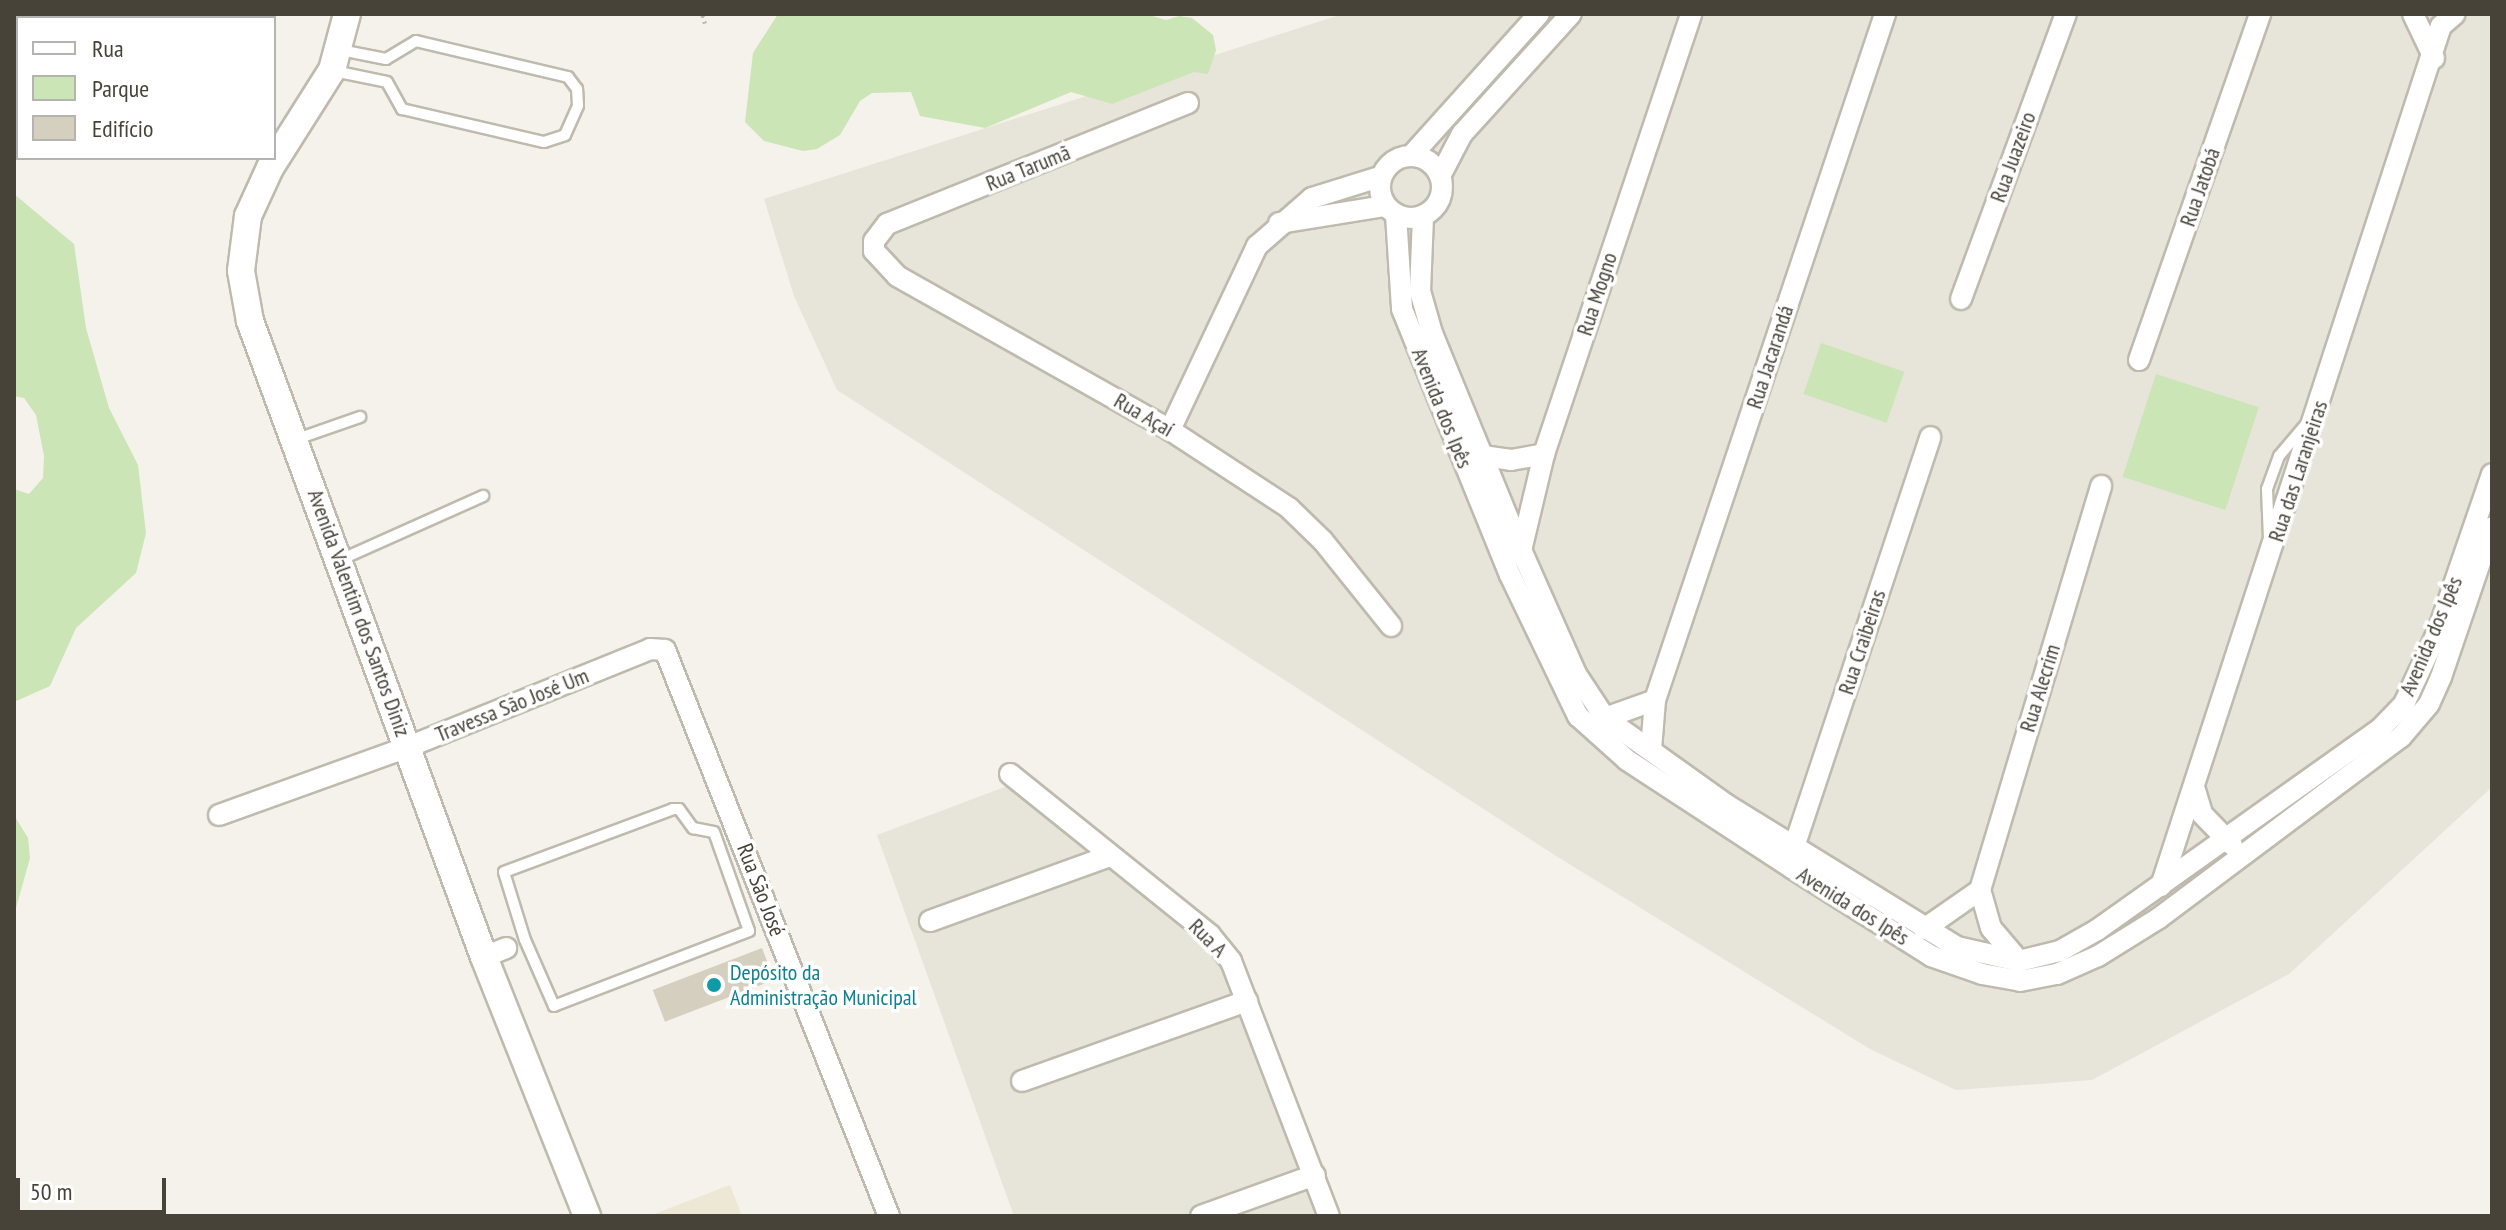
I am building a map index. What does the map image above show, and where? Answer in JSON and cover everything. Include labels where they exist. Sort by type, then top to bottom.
[{"type":"street","name":"Avenida Valentim dos Santos Diniz","points":[[347,14],[336,60],[258,193],[241,253],[250,321],[297,439],[408,747],[505,949],[587,1216]]},
{"type":"street","points":[[1411,156],[1539,14]]},
{"type":"street","name":"Avenida dos Ipês","points":[[1571,14],[1462,134],[1440,176],[1440,200],[1423,217],[1420,291],[1469,454],[1510,575],[1555,676],[1578,716],[1597,735],[1931,956],[2020,981],[2057,974],[2098,956],[2159,918],[2401,737],[2429,704],[2492,527]]},
{"type":"street","name":"Rua Mogno","points":[[1510,575],[1522,552],[1544,454],[1691,14]]},
{"type":"street","name":"Rua Jacarandá","points":[[1651,750],[1655,700],[1885,14]]},
{"type":"street","name":"Rua Juazeiro","points":[[1961,299],[2066,14]]},
{"type":"street","name":"Rua Jatobá","points":[[2139,360],[2260,14]]},
{"type":"street","points":[[2413,14],[2434,58]]},
{"type":"street","name":"Rua das Laranjeiras","points":[[2159,918],[2161,883],[2446,18]]},
{"type":"street","name":"Rua Tarumã","points":[[874,241],[887,224],[1188,103]]},
{"type":"street","points":[[1170,430],[1244,270],[1257,246],[1279,223],[1312,198],[1382,176],[1398,158],[1423,158],[1440,176]]},
{"type":"street","name":"Avenida dos Ipês","points":[[1382,176],[1391,211],[1402,309],[1469,454],[1522,552],[1576,674],[1605,718],[1794,847],[1957,947],[2019,961],[2060,951],[2357,745],[2404,704],[2438,631],[2492,474]]},
{"type":"street","points":[[1279,223],[1391,211],[1423,217]]},
{"type":"street","name":"Rua Açaí","points":[[874,241],[881,263],[897,276],[1170,430],[1289,508],[1323,541],[1391,626]]},
{"type":"street","name":"Rua Craibeiras","points":[[1794,847],[1930,437]]},
{"type":"street","points":[[1469,454],[1511,460],[1544,454]]},
{"type":"street","name":"Rua Alecrim","points":[[1980,890],[2101,486]]},
{"type":"street","name":"Travessa São José Um","points":[[219,815],[408,747],[650,649],[668,654]]},
{"type":"street","name":"Rua São José","points":[[668,654],[889,1216]]},
{"type":"street","points":[[1605,718],[1655,700]]},
{"type":"street","name":"Rua A","points":[[1010,774],[1210,935],[1231,961],[1329,1216]]},
{"type":"street","points":[[2194,787],[2202,814],[2221,838],[2247,854]]},
{"type":"street","points":[[930,921],[1110,856]]},
{"type":"street","points":[[1924,929],[1980,890],[1991,928],[2019,961]]},
{"type":"street","points":[[1022,1081],[1247,1001]]},
{"type":"street","points":[[1201,1216],[1315,1175]]},
{"type":"lane","points":[[412,40],[568,77],[577,89],[578,106],[565,135],[544,142],[402,109],[387,82],[336,60],[386,59],[412,40]]},
{"type":"lane","points":[[297,439],[360,417]]},
{"type":"lane","points":[[340,560],[483,496]]},
{"type":"lane","points":[[673,809],[679,809],[693,828],[714,832],[749,924],[744,935],[561,1006],[550,1002],[505,949],[504,872],[673,809]]},
{"type":"path","points":[[702,14],[705,24]]},
{"type":"shaded area","points":[[1343,14],[2492,14],[2492,787],[2289,974],[2092,1080],[1956,1090],[1870,1049],[1553,854],[837,390],[794,296],[764,199]]},
{"type":"shaded area","points":[[1018,782],[1216,938],[1317,1216],[1014,1216],[877,835]]},
{"type":"shaded area","points":[[730,1185],[742,1216],[649,1216]]},
{"type":"green space","points":[[778,14],[1146,14],[1166,20],[1179,16],[1192,18],[1213,35],[1216,50],[1208,74],[1194,72],[1112,104],[1071,92],[985,128],[920,116],[911,92],[872,93],[860,101],[840,135],[817,149],[803,151],[764,141],[745,122],[753,53]]},
{"type":"green space","points":[[14,194],[74,244],[86,328],[109,408],[138,465],[146,533],[136,573],[76,628],[50,686],[14,702],[14,489],[29,494],[43,478],[44,456],[36,415],[24,398],[14,396]]},
{"type":"green space","points":[[1821,343],[1904,372],[1887,423],[1803,394]]},
{"type":"green space","points":[[2156,374],[2259,407],[2225,510],[2123,477]]},
{"type":"green space","points":[[14,815],[28,838],[30,858],[14,915]]},
{"type":"building","name":"Depósito da Administração Municipal","points":[[762,948],[774,980],[665,1022],[653,990]]},
{"type":"place","name":"Depósito da Administração Municipal","points":[[714,985]]}]
